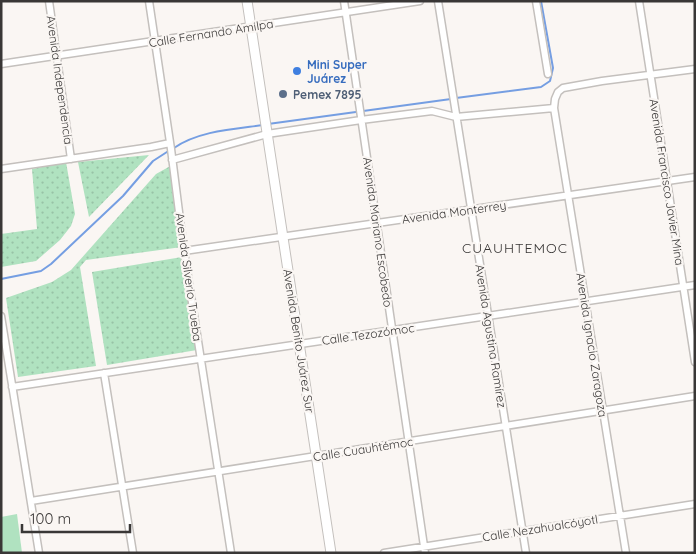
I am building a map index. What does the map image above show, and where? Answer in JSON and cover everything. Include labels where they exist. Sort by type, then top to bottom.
[{"type":"street","name":"Avenida Independencia","points":[[49,1],[71,159]]},
{"type":"street","name":"Avenida Silverio Trueba","points":[[149,1],[184,251],[231,553]]},
{"type":"street","name":"Avenida Benito Juárez Sur","points":[[247,1],[331,553]]},
{"type":"street","name":"Avenida Mariano Escobedo","points":[[344,1],[424,550]]},
{"type":"street","name":"Calle Fernando Amilpa","points":[[1,64],[420,1]]},
{"type":"street","name":"Avenida Agustina Ramírez","points":[[438,1],[526,553]]},
{"type":"street","points":[[536,1],[548,74]]},
{"type":"street","name":"Avenida Francisco Javier Mina","points":[[639,1],[695,362]]},
{"type":"street","points":[[172,160],[267,132],[432,112],[456,114],[554,108],[558,92],[563,88],[695,69]]},
{"type":"street","name":"Avenida Ignacio Zaragoza","points":[[554,108],[626,553]]},
{"type":"street","points":[[1,169],[170,143]]},
{"type":"street","name":"Avenida Monterrey","points":[[184,251],[695,177]]},
{"type":"street","name":"Calle Tezozómoc","points":[[12,387],[695,285]]},
{"type":"street","points":[[1,316],[39,553]]},
{"type":"street","points":[[104,373],[132,553]]},
{"type":"street","name":"Calle Cuauhtémoc","points":[[31,501],[695,396]]},
{"type":"street","name":"Calle Nezahualcóyotl","points":[[384,553],[424,550],[522,531],[695,504]]},
{"type":"green space","points":[[149,155],[89,217],[78,162]]},
{"type":"green space","points":[[66,162],[75,214],[71,226],[60,240],[36,261],[1,267],[1,234],[37,229],[32,169]]},
{"type":"green space","points":[[174,164],[182,247],[86,260],[80,267],[96,366],[18,377],[6,298],[52,282],[71,270],[156,174]]},
{"type":"green space","points":[[182,257],[197,350],[107,365],[92,272]]},
{"type":"green space","points":[[17,514],[22,553],[1,553],[1,517]]},
{"type":"waterway","points":[[456,98],[541,87],[550,81],[553,68],[541,1]]},
{"type":"waterway","points":[[268,124],[451,99]]},
{"type":"waterway","points":[[174,148],[205,134],[263,125]]},
{"type":"waterway","points":[[1,279],[41,271],[51,264],[123,196],[153,161],[170,150]]},
{"type":"place","name":"Mini Super Juárez","points":[[297,71]]},
{"type":"place","name":"Pemex 7895","points":[[283,94]]},
{"type":"district","name":"CUAUHTEMOC","points":[[515,248]]}]
